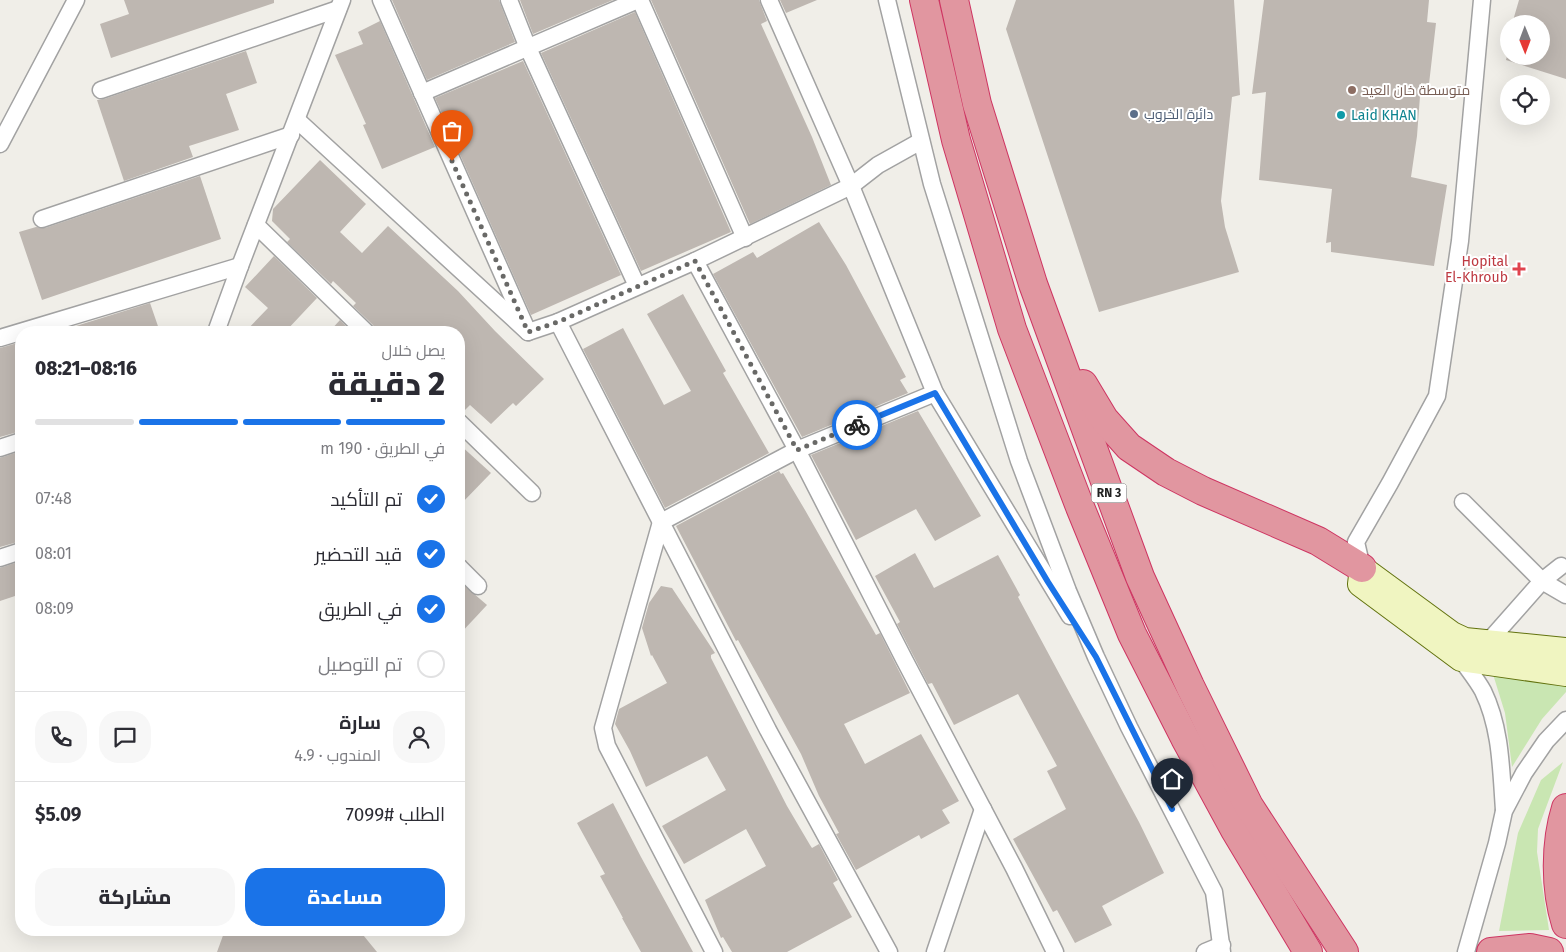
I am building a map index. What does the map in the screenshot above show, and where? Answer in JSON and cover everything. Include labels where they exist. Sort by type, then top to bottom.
[{"type":"highway","name":"RN 3","points":[[924,0],[956,140],[1012,329],[1080,507],[1132,634],[1235,830],[1308,952]]},
{"type":"highway","name":"RN 3","points":[[954,0],[977,104],[1033,284],[1140,576],[1190,686],[1249,806],[1344,952]]},
{"type":"highway","points":[[1051,332],[1104,419],[1129,447],[1166,472],[1203,491],[1318,541],[1359,555]]},
{"type":"highway","points":[[1566,808],[1562,823],[1558,860],[1560,890],[1566,924]]},
{"type":"highway","points":[[1492,952],[1530,948],[1549,952]]},
{"type":"main road","points":[[1359,555],[1452,634],[1465,640],[1476,654]]},
{"type":"main road","points":[[1359,555],[1360,584],[1476,654],[1566,674]]},
{"type":"main road","points":[[1476,654],[1566,650]]},
{"type":"street","points":[[0,144],[76,0]]},
{"type":"street","points":[[380,0],[528,332]]},
{"type":"street","points":[[509,0],[528,48],[637,286]]},
{"type":"street","points":[[422,93],[639,0],[744,238]]},
{"type":"street","points":[[769,0],[851,186],[935,393],[1048,582],[1096,657]]},
{"type":"street","points":[[888,0],[921,141],[940,210],[1019,461],[1068,591],[1096,657],[1129,727],[1214,892],[1222,949],[1205,952]]},
{"type":"street","points":[[1359,555],[1390,483],[1437,396],[1460,241],[1482,0]]},
{"type":"street","points":[[101,90],[340,5]]},
{"type":"street","points":[[221,326],[240,266],[340,5]]},
{"type":"street","points":[[294,127],[528,332]]},
{"type":"street","points":[[42,219],[294,127]]},
{"type":"street","points":[[528,332],[558,322],[695,261],[851,186],[878,165],[921,141]]},
{"type":"street","points":[[256,225],[360,326]]},
{"type":"street","points":[[695,261],[797,450],[1055,952]]},
{"type":"street","points":[[40,326],[240,266]]},
{"type":"street","points":[[558,322],[768,730],[889,952]]},
{"type":"street","points":[[0,338],[15,334]]},
{"type":"street","points":[[714,952],[607,746],[603,728],[661,522],[797,450],[935,393]]},
{"type":"street","points":[[465,428],[532,493]]},
{"type":"street","points":[[0,448],[15,443]]},
{"type":"street","points":[[1463,502],[1542,581],[1566,595]]},
{"type":"street","points":[[0,558],[15,553]]},
{"type":"street","points":[[1504,811],[1501,761],[1492,714],[1482,689],[1476,654],[1542,581],[1561,566]]},
{"type":"street","points":[[465,573],[478,586]]},
{"type":"street","points":[[1466,952],[1497,843],[1504,811],[1524,773],[1546,741],[1566,720]]},
{"type":"street","points":[[935,952],[983,809]]},
{"type":"green space","points":[[1492,671],[1566,679],[1566,692],[1542,719],[1512,767],[1505,713]]},
{"type":"green space","points":[[1563,762],[1538,829],[1537,852],[1549,930],[1499,931],[1518,833],[1541,780]]},
{"type":"building","points":[[124,0],[274,0],[274,3],[111,58],[100,24],[129,14]]},
{"type":"building","points":[[392,0],[499,0],[515,42],[427,80]]},
{"type":"building","points":[[520,0],[613,0],[533,34]]},
{"type":"building","points":[[651,0],[759,0],[767,21],[761,24],[812,137],[831,185],[750,224]]},
{"type":"building","points":[[780,0],[817,0],[786,13]]},
{"type":"building","points":[[1016,0],[1234,0],[1240,95],[1232,97],[1221,201],[1225,227],[1239,272],[1099,312],[1006,29]]},
{"type":"building","name":"Laid KHAN","points":[[1264,0],[1429,0],[1427,22],[1436,23],[1429,84],[1421,83],[1417,136],[1411,177],[1447,185],[1434,266],[1331,252],[1331,242],[1326,243],[1332,189],[1259,180],[1266,92],[1252,94]]},
{"type":"building","points":[[1519,0],[1566,0],[1566,79],[1522,65],[1550,65],[1550,15],[1515,15]]},
{"type":"building","points":[[635,12],[731,232],[641,271],[541,53]]},
{"type":"building","points":[[380,21],[435,147],[382,169],[363,125],[366,124],[335,55],[363,44],[358,32]]},
{"type":"building","points":[[246,51],[257,83],[226,94],[239,130],[189,146],[193,157],[124,181],[97,100]]},
{"type":"building","points":[[523,61],[621,275],[531,315],[435,98]]},
{"type":"building","points":[[320,160],[366,204],[340,232],[362,253],[388,226],[458,291],[544,379],[516,406],[513,403],[491,424],[470,405],[465,410],[465,326],[373,326],[353,306],[356,303],[333,281],[331,284],[287,242],[290,239],[272,221],[273,209]]},
{"type":"building","points":[[200,176],[221,239],[42,300],[19,232],[36,227],[45,228]]},
{"type":"building","points":[[819,222],[846,265],[906,377],[900,380],[908,393],[802,437],[713,274],[753,252],[757,258]]},
{"type":"building","points":[[274,256],[317,298],[291,326],[251,326],[268,308],[245,287]]},
{"type":"building","points":[[683,294],[726,371],[723,373],[769,453],[665,508],[583,349],[623,328],[664,405],[691,391],[647,314]]},
{"type":"building","points":[[150,303],[158,326],[76,326]]},
{"type":"building","points":[[340,320],[346,326],[334,326]]},
{"type":"building","points":[[15,344],[15,433],[0,437],[0,348]]},
{"type":"building","points":[[918,411],[981,516],[935,541],[916,509],[856,540],[811,455]]},
{"type":"building","points":[[465,449],[491,473],[465,500]]},
{"type":"building","points":[[15,453],[15,543],[0,547],[0,458]]},
{"type":"building","points":[[779,471],[781,474],[783,473],[805,510],[876,635],[880,633],[910,693],[844,724],[865,764],[921,734],[959,801],[942,810],[950,823],[921,839],[919,835],[856,870],[836,834],[839,833],[819,796],[801,754],[738,640],[736,641],[676,526]]},
{"type":"building","points":[[915,553],[934,588],[998,555],[1020,595],[1018,597],[1139,822],[1164,873],[1102,906],[1112,925],[1075,943],[1057,910],[1053,912],[1013,839],[1066,809],[1047,771],[1057,766],[1018,694],[954,725],[932,683],[928,684],[897,624],[900,622],[875,576]]},
{"type":"building","points":[[15,563],[15,596],[0,601],[0,568]]},
{"type":"building","points":[[465,586],[487,605],[465,629]]},
{"type":"building","points":[[661,586],[672,588],[715,653],[711,655],[711,658],[787,806],[812,848],[819,844],[838,880],[833,883],[852,917],[787,952],[732,952],[723,937],[721,938],[705,900],[766,866],[746,829],[684,864],[662,826],[726,790],[707,756],[646,787],[630,751],[615,724],[619,709],[667,683],[651,656],[642,628],[649,603]]},
{"type":"building","points":[[613,803],[693,952],[641,952],[622,918],[600,876],[605,874],[577,823]]},
{"type":"building","points":[[223,936],[364,936],[377,952],[217,952]]},
{"type":"way so far","points":[[452,161],[528,332],[558,322],[695,261],[797,450],[857,425]]},
{"type":"place","name":"متوسطة خان العيد","points":[[1352,90]]},
{"type":"place","name":"دائرة الخروب","points":[[1134,114]]},
{"type":"place","name":"Laid KHAN","points":[[1341,115]]},
{"type":"place","name":"Hopital El-Khroub","points":[[1519,269]]},
{"type":"route","points":[[857,425],[935,393],[1048,582],[1096,657],[1129,727],[1172,809]]}]
